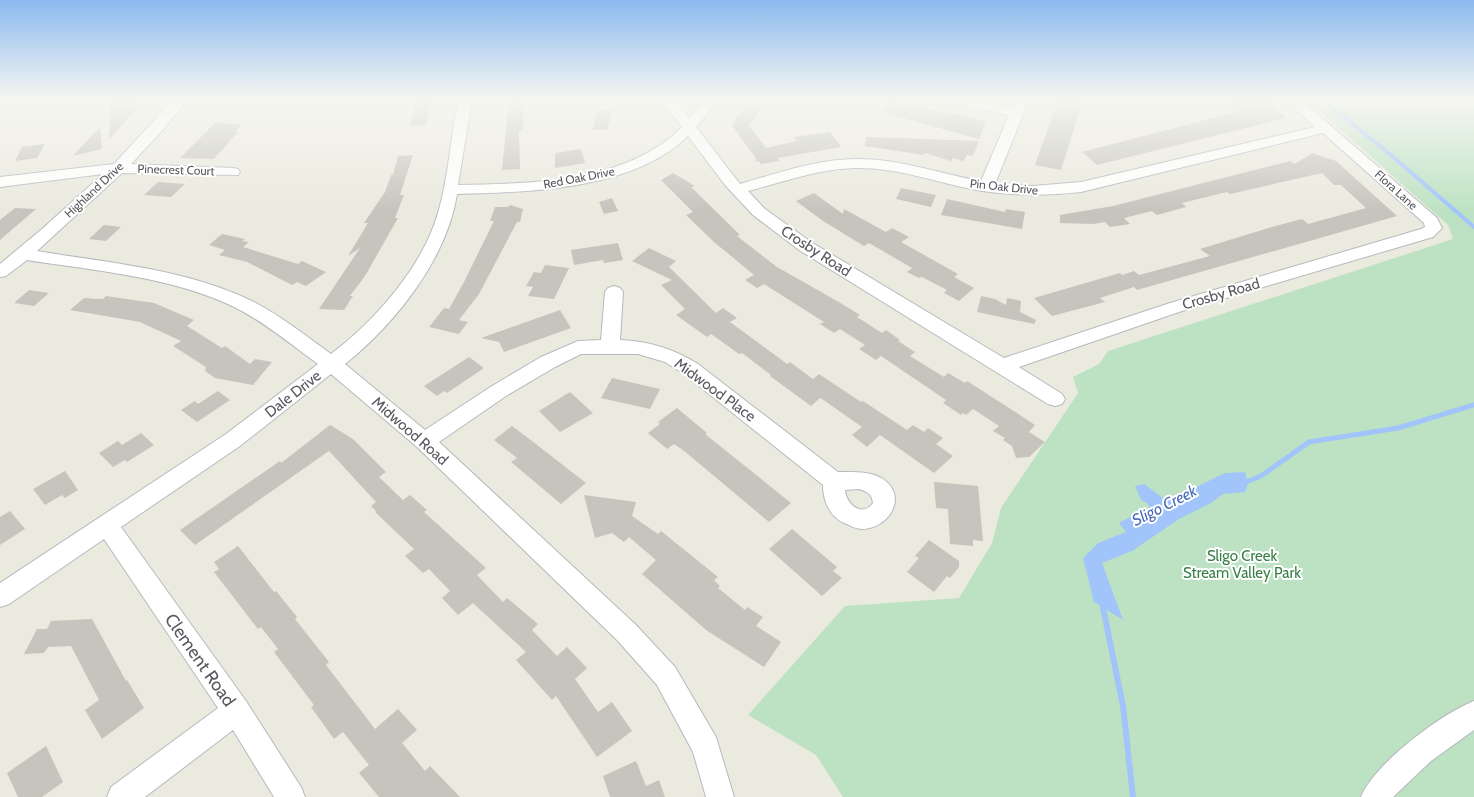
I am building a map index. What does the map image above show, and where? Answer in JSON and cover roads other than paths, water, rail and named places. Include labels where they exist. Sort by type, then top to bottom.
[{"type":"street","name":"Highland Drive","points":[[0,272],[24,254],[119,168],[148,137]]},
{"type":"street","name":"Dale Drive","points":[[0,596],[233,440],[356,345],[407,288],[427,258],[446,213],[459,137]]},
{"type":"street","name":"Red Oak Drive","points":[[451,190],[549,186],[601,176],[628,167],[679,137]]},
{"type":"street","name":"Crosby Road","points":[[697,137],[730,182],[739,189],[759,212],[805,246],[1055,399]]},
{"type":"street","points":[[986,187],[1007,137]]},
{"type":"street","name":"Pin Oak Drive","points":[[739,189],[827,167],[873,164],[986,187],[1040,192],[1081,187],[1289,137]]},
{"type":"street","name":"Flora Lane","points":[[1337,137],[1431,221]]},
{"type":"street","name":"Pinecrest Court","points":[[0,182],[119,168],[233,172]]},
{"type":"street","name":"Crosby Road","points":[[1002,366],[1176,307],[1427,233],[1434,228],[1431,221]]},
{"type":"street","name":"Midwood Road","points":[[24,254],[162,276],[216,292],[247,306],[274,322],[332,364],[424,441],[626,633],[666,676],[706,747],[720,797]]},
{"type":"street","points":[[610,346],[614,292]]},
{"type":"street","name":"Midwood Place","points":[[424,441],[499,391],[548,362],[578,348],[638,347],[672,357],[703,378],[834,481]]},
{"type":"street","name":"Clement Road","points":[[107,525],[236,711],[291,797]]},
{"type":"street","points":[[121,797],[236,711]]},
{"type":"street","points":[[1376,797],[1391,776],[1446,731],[1474,714]]},
{"type":"water","points":[[1245,472],[1248,484],[1245,492],[1223,494],[1211,503],[1179,519],[1132,551],[1102,563],[1123,620],[1094,602],[1083,558],[1098,543],[1126,532],[1119,523],[1134,515],[1151,510],[1147,503],[1141,500],[1135,486],[1144,484],[1167,501],[1225,473]]},
{"type":"waterway","points":[[1369,137],[1474,227]]},
{"type":"waterway","name":"Sligo Creek","points":[[1241,484],[1261,476],[1309,442],[1398,428],[1474,405]]},
{"type":"waterway","name":"Sligo Creek","points":[[1102,603],[1123,706],[1133,797]]},
{"type":"park label","name":"Sligo Creek Stream Valley Park","points":[[1242,564]]}]
